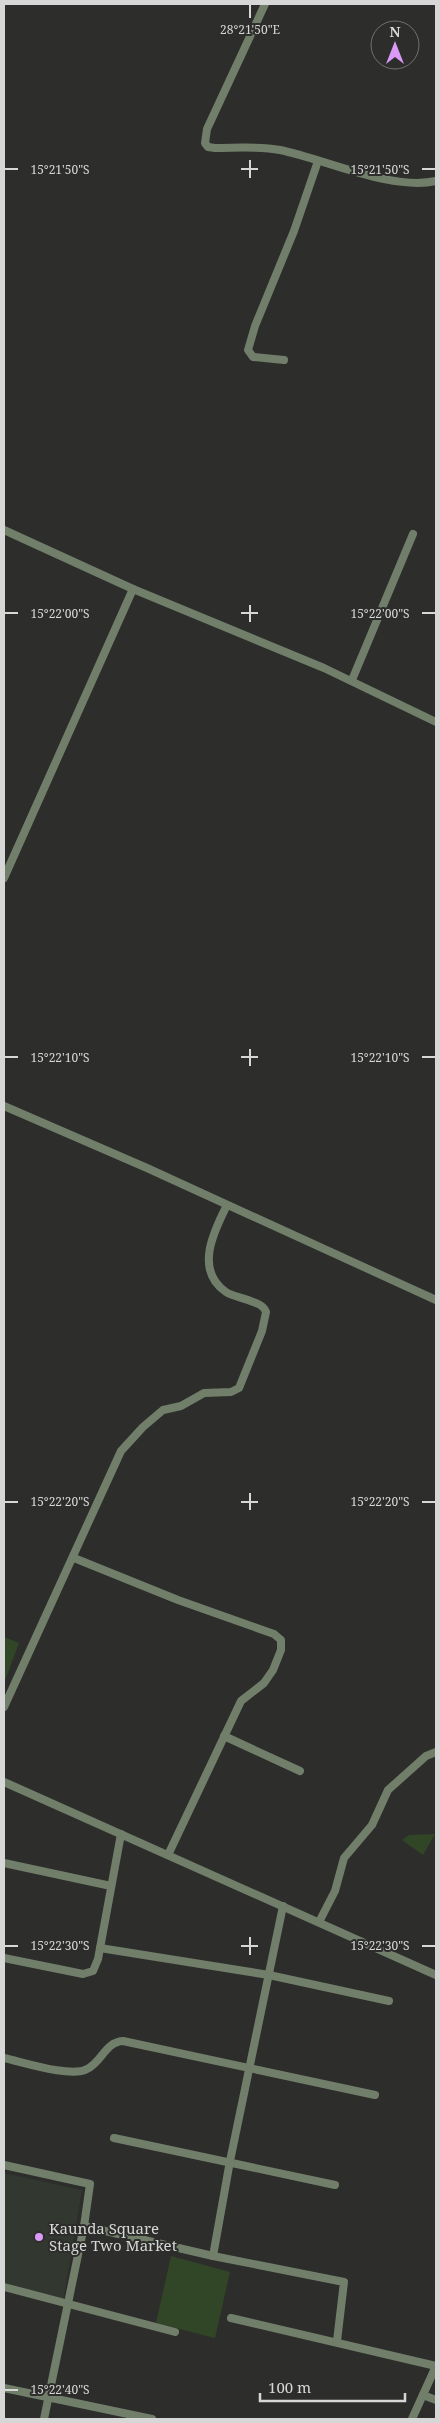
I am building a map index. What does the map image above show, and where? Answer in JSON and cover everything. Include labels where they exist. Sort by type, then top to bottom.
[{"type":"street","points":[[265,4],[207,129],[205,143],[215,148],[280,150],[318,162],[394,179],[426,183],[436,181]]},
{"type":"street","points":[[284,360],[253,357],[248,350],[255,326],[294,231],[318,162]]},
{"type":"street","points":[[4,530],[132,589],[352,680],[436,722]]},
{"type":"street","points":[[352,680],[413,534]]},
{"type":"street","points":[[4,878],[132,589]]},
{"type":"street","points":[[4,1106],[227,1204],[436,1300]]},
{"type":"street","points":[[4,1707],[74,1558],[116,1460],[127,1443],[163,1410],[181,1406],[200,1394],[231,1392],[241,1385],[262,1331],[266,1312],[261,1305],[225,1291],[212,1277],[209,1265],[210,1240],[227,1204]]},
{"type":"street","points":[[74,1558],[178,1600],[278,1636],[282,1644],[273,1670],[260,1687],[244,1696],[168,1855]]},
{"type":"street","points":[[224,1736],[300,1771]]},
{"type":"street","points":[[319,1922],[335,1891],[344,1858],[372,1825],[388,1790],[426,1756],[436,1752]]},
{"type":"street","points":[[4,1782],[436,1975]]},
{"type":"street","points":[[4,1958],[84,1974],[95,1970],[121,1834]]},
{"type":"street","points":[[4,1863],[111,1886]]},
{"type":"street","points":[[213,2256],[230,2161],[283,1906]]},
{"type":"street","points":[[100,1948],[269,1975],[389,2001]]},
{"type":"street","points":[[4,2058],[80,2072],[94,2064],[113,2043],[123,2041],[375,2094]]},
{"type":"street","points":[[114,2138],[230,2161],[335,2185]]},
{"type":"street","points":[[4,2164],[90,2184],[84,2226],[66,2304],[44,2419]]},
{"type":"street","points":[[84,2226],[213,2256],[344,2282],[337,2341]]},
{"type":"street","points":[[4,2287],[175,2332]]},
{"type":"street","points":[[231,2318],[337,2341],[436,2366],[412,2419]]},
{"type":"street","points":[[4,2388],[152,2419]]},
{"type":"street","points":[[423,2396],[436,2400]]},
{"type":"shaded area","name":"Kaunda Square Stage Two Market","points":[[4,2173],[82,2190],[63,2302],[4,2285]]},
{"type":"green space","points":[[4,1637],[19,1643],[4,1683]]},
{"type":"green space","points":[[435,1834],[423,1855],[402,1840],[409,1835]]},
{"type":"green space","points":[[171,2256],[230,2272],[215,2338],[156,2323]]},
{"type":"place","name":"Kaunda Square Stage Two Market","points":[[39,2237]]}]
